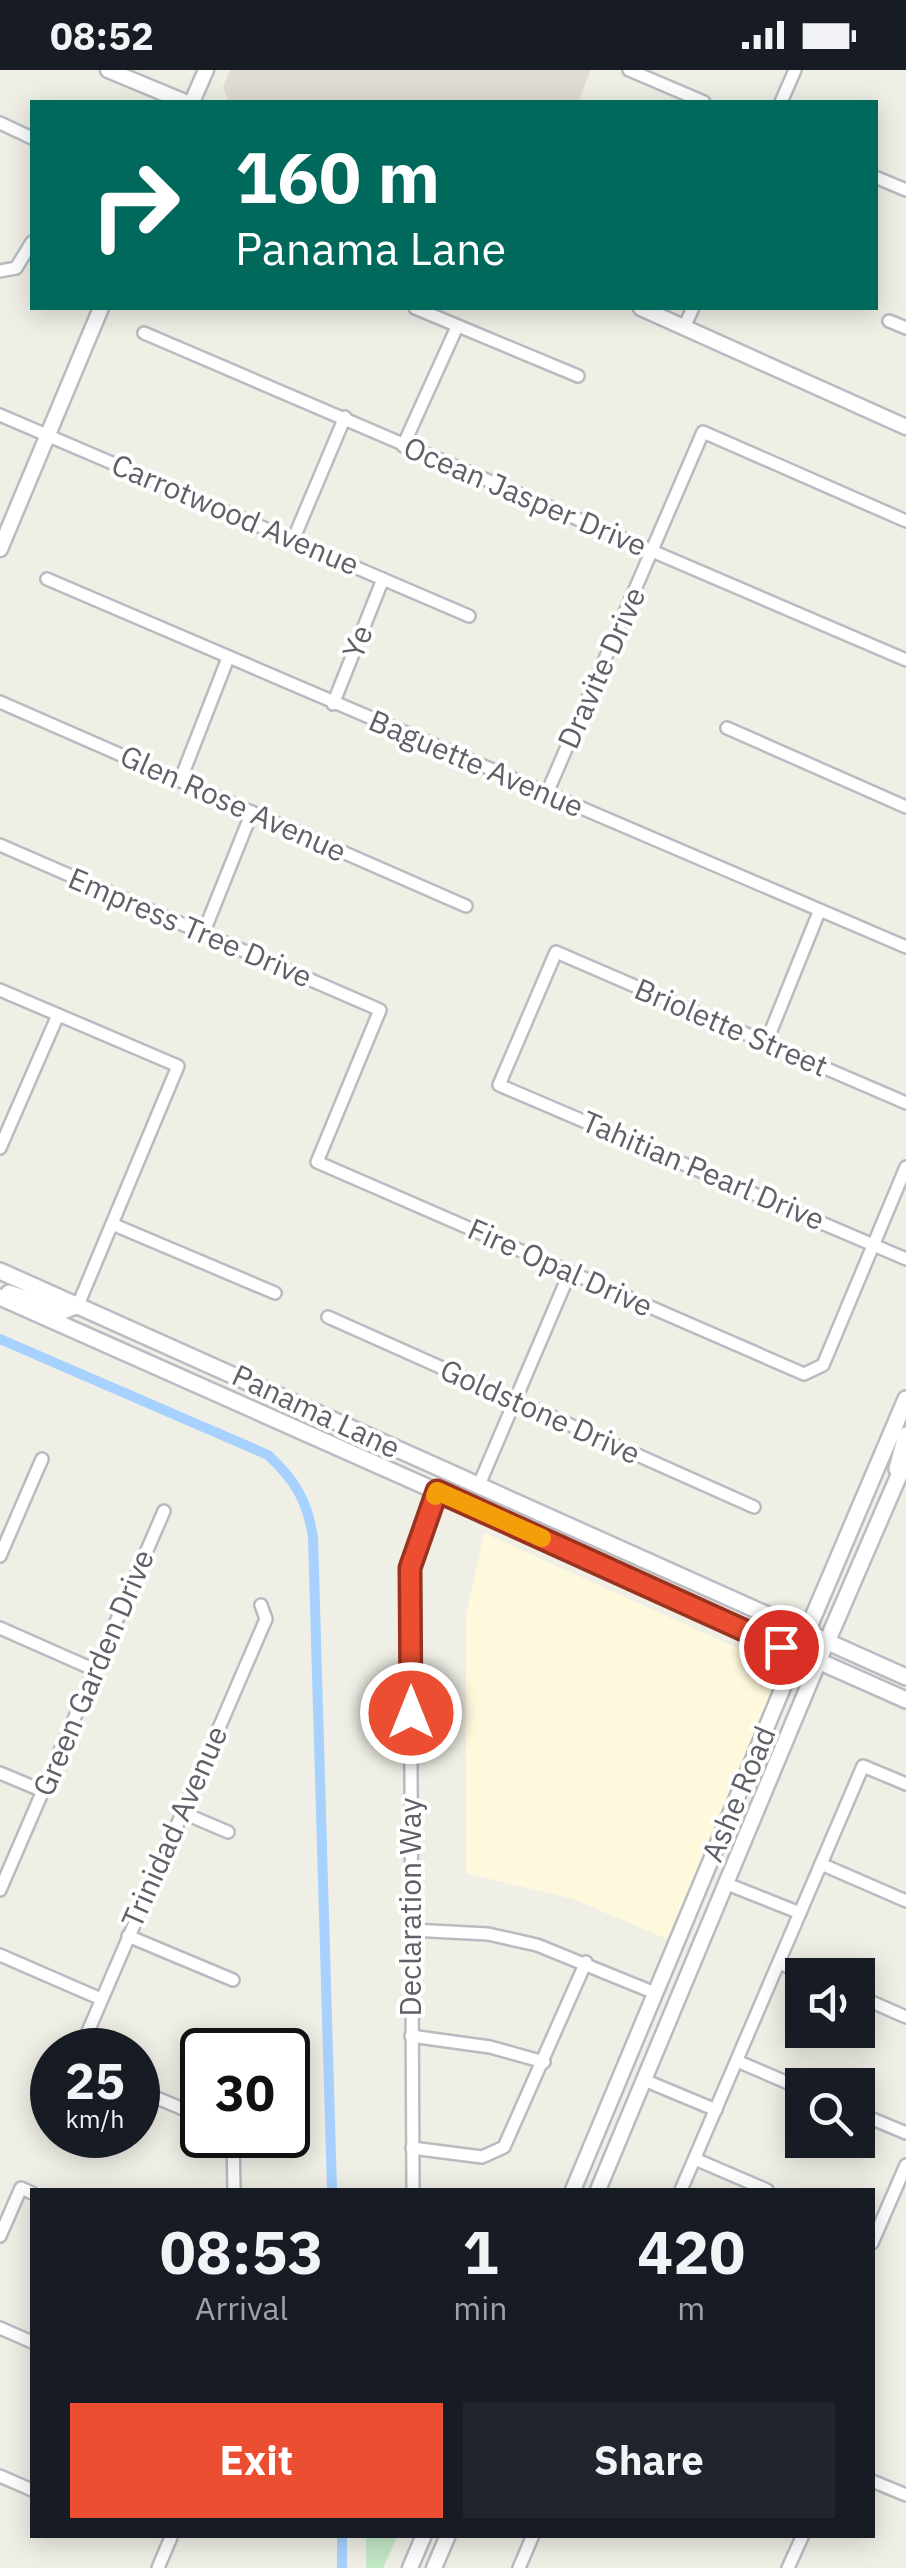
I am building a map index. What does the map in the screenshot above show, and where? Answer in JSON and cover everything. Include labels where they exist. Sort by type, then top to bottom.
[{"type":"main road","name":"Panama Lane","points":[[0,1271],[906,1678]]},
{"type":"main road","points":[[0,1297],[12,1291],[62,1311],[78,1305]]},
{"type":"main road","name":"Panama Lane","points":[[0,1297],[906,1700]]},
{"type":"main road","name":"Ashe Road","points":[[797,1654],[906,1398]]},
{"type":"main road","name":"Ashe Road","points":[[826,1644],[902,1467],[896,1459],[906,1435]]},
{"type":"main road","points":[[437,1491],[478,1487]]},
{"type":"street","points":[[108,70],[179,100]]},
{"type":"street","points":[[193,100],[206,70]]},
{"type":"street","points":[[629,70],[699,100]]},
{"type":"street","points":[[782,100],[795,70]]},
{"type":"street","points":[[0,123],[30,137]]},
{"type":"street","points":[[878,178],[906,190]]},
{"type":"street","points":[[2,271],[16,268],[30,245]]},
{"type":"street","points":[[0,548],[101,310]]},
{"type":"street","points":[[419,310],[578,376]]},
{"type":"street","points":[[646,310],[906,427]]},
{"type":"street","points":[[684,327],[692,310]]},
{"type":"street","points":[[888,321],[906,328]]},
{"type":"street","points":[[404,446],[457,327]]},
{"type":"street","name":"Ocean Jasper Drive","points":[[144,334],[906,660]]},
{"type":"street","name":"Carrotwood Avenue","points":[[0,414],[469,616]]},
{"type":"street","points":[[294,540],[345,418]]},
{"type":"street","name":"Dravite Drive","points":[[547,793],[703,432],[906,522]]},
{"type":"street","name":"Baguette Avenue","points":[[47,579],[906,947]]},
{"type":"street","name":"Ye","points":[[333,704],[383,579]]},
{"type":"street","points":[[180,780],[228,658]]},
{"type":"street","name":"Glen Rose Avenue","points":[[0,702],[466,906]]},
{"type":"street","points":[[727,728],[906,807]]},
{"type":"street","points":[[203,934],[252,812]]},
{"type":"street","name":"Empress Tree Drive","points":[[0,845],[380,1010],[316,1162]]},
{"type":"street","points":[[766,1043],[819,912]]},
{"type":"street","name":"Briolette Street","points":[[499,1085],[556,952],[906,1103]]},
{"type":"street","points":[[0,990],[178,1066],[78,1305]]},
{"type":"street","points":[[0,1148],[58,1015]]},
{"type":"street","name":"Tahitian Pearl Drive","points":[[499,1085],[906,1259]]},
{"type":"street","name":"Fire Opal Drive","points":[[316,1162],[804,1374],[823,1365],[874,1244]]},
{"type":"street","points":[[874,1244],[906,1167]]},
{"type":"street","points":[[112,1224],[275,1294]]},
{"type":"street","points":[[478,1487],[570,1272]]},
{"type":"street","name":"Goldstone Drive","points":[[328,1317],[754,1507]]},
{"type":"street","points":[[0,1556],[42,1459]]},
{"type":"street","name":"Declaration Way","points":[[414,2188],[410,1568],[437,1491]]},
{"type":"street","name":"Green Garden Drive","points":[[0,1890],[164,1511]]},
{"type":"street","name":"Trinidad Avenue","points":[[89,2028],[266,1619],[261,1606]]},
{"type":"street","points":[[0,1628],[95,1670]]},
{"type":"street","name":"Ashe Road","points":[[599,2188],[826,1644]]},
{"type":"street","name":"Ashe Road","points":[[574,2188],[797,1654]]},
{"type":"street","points":[[682,2188],[863,1766],[906,1784]]},
{"type":"street","points":[[0,1773],[43,1792]]},
{"type":"street","points":[[182,1812],[228,1832]]},
{"type":"street","points":[[821,1864],[906,1901]]},
{"type":"street","points":[[727,1884],[800,1914]]},
{"type":"street","points":[[411,1930],[488,1934],[586,1962],[655,1993]]},
{"type":"street","points":[[128,1936],[233,1980]]},
{"type":"street","points":[[0,1955],[101,1999]]},
{"type":"street","points":[[412,2148],[494,2156],[504,2148],[586,1962]]},
{"type":"street","points":[[779,1963],[785,1965]]},
{"type":"street","points":[[875,2003],[906,2017]]},
{"type":"street","points":[[411,2036],[490,2046],[544,2062]]},
{"type":"street","points":[[737,2061],[785,2082]]},
{"type":"street","points":[[644,2080],[716,2110]]},
{"type":"street","points":[[875,2120],[906,2134]]},
{"type":"street","points":[[233,2158],[234,2188]]},
{"type":"street","points":[[694,2159],[761,2188]]},
{"type":"street","points":[[875,2234],[906,2165]]},
{"type":"street","points":[[0,2236],[27,2190]]},
{"type":"street","points":[[0,2328],[30,2341]]},
{"type":"street","points":[[0,2476],[30,2489]]},
{"type":"street","points":[[875,2482],[906,2496]]},
{"type":"street","points":[[158,2568],[171,2538]]},
{"type":"street","points":[[410,2568],[423,2538]]},
{"type":"street","points":[[434,2568],[447,2538]]},
{"type":"street","points":[[522,2567],[533,2538]]},
{"type":"street","points":[[788,2568],[801,2538]]},
{"type":"shaded area","points":[[230,70],[591,70],[579,100],[228,100],[223,87]]},
{"type":"shaded area","points":[[484,1533],[772,1664],[780,1682],[667,1939],[573,1899],[466,1873],[466,1616]]},
{"type":"green space","points":[[366,2538],[397,2538],[383,2568],[366,2568]]},
{"type":"waterway","points":[[0,1339],[268,1455],[293,1482],[303,1501],[313,1537],[332,2188]]},
{"type":"waterway","points":[[342,2538],[342,2568]]},
{"type":"slow traffic","points":[[435,1496],[437,1491],[542,1538]]},
{"type":"route","points":[[411,1713],[410,1568],[437,1491],[781,1647]]}]
